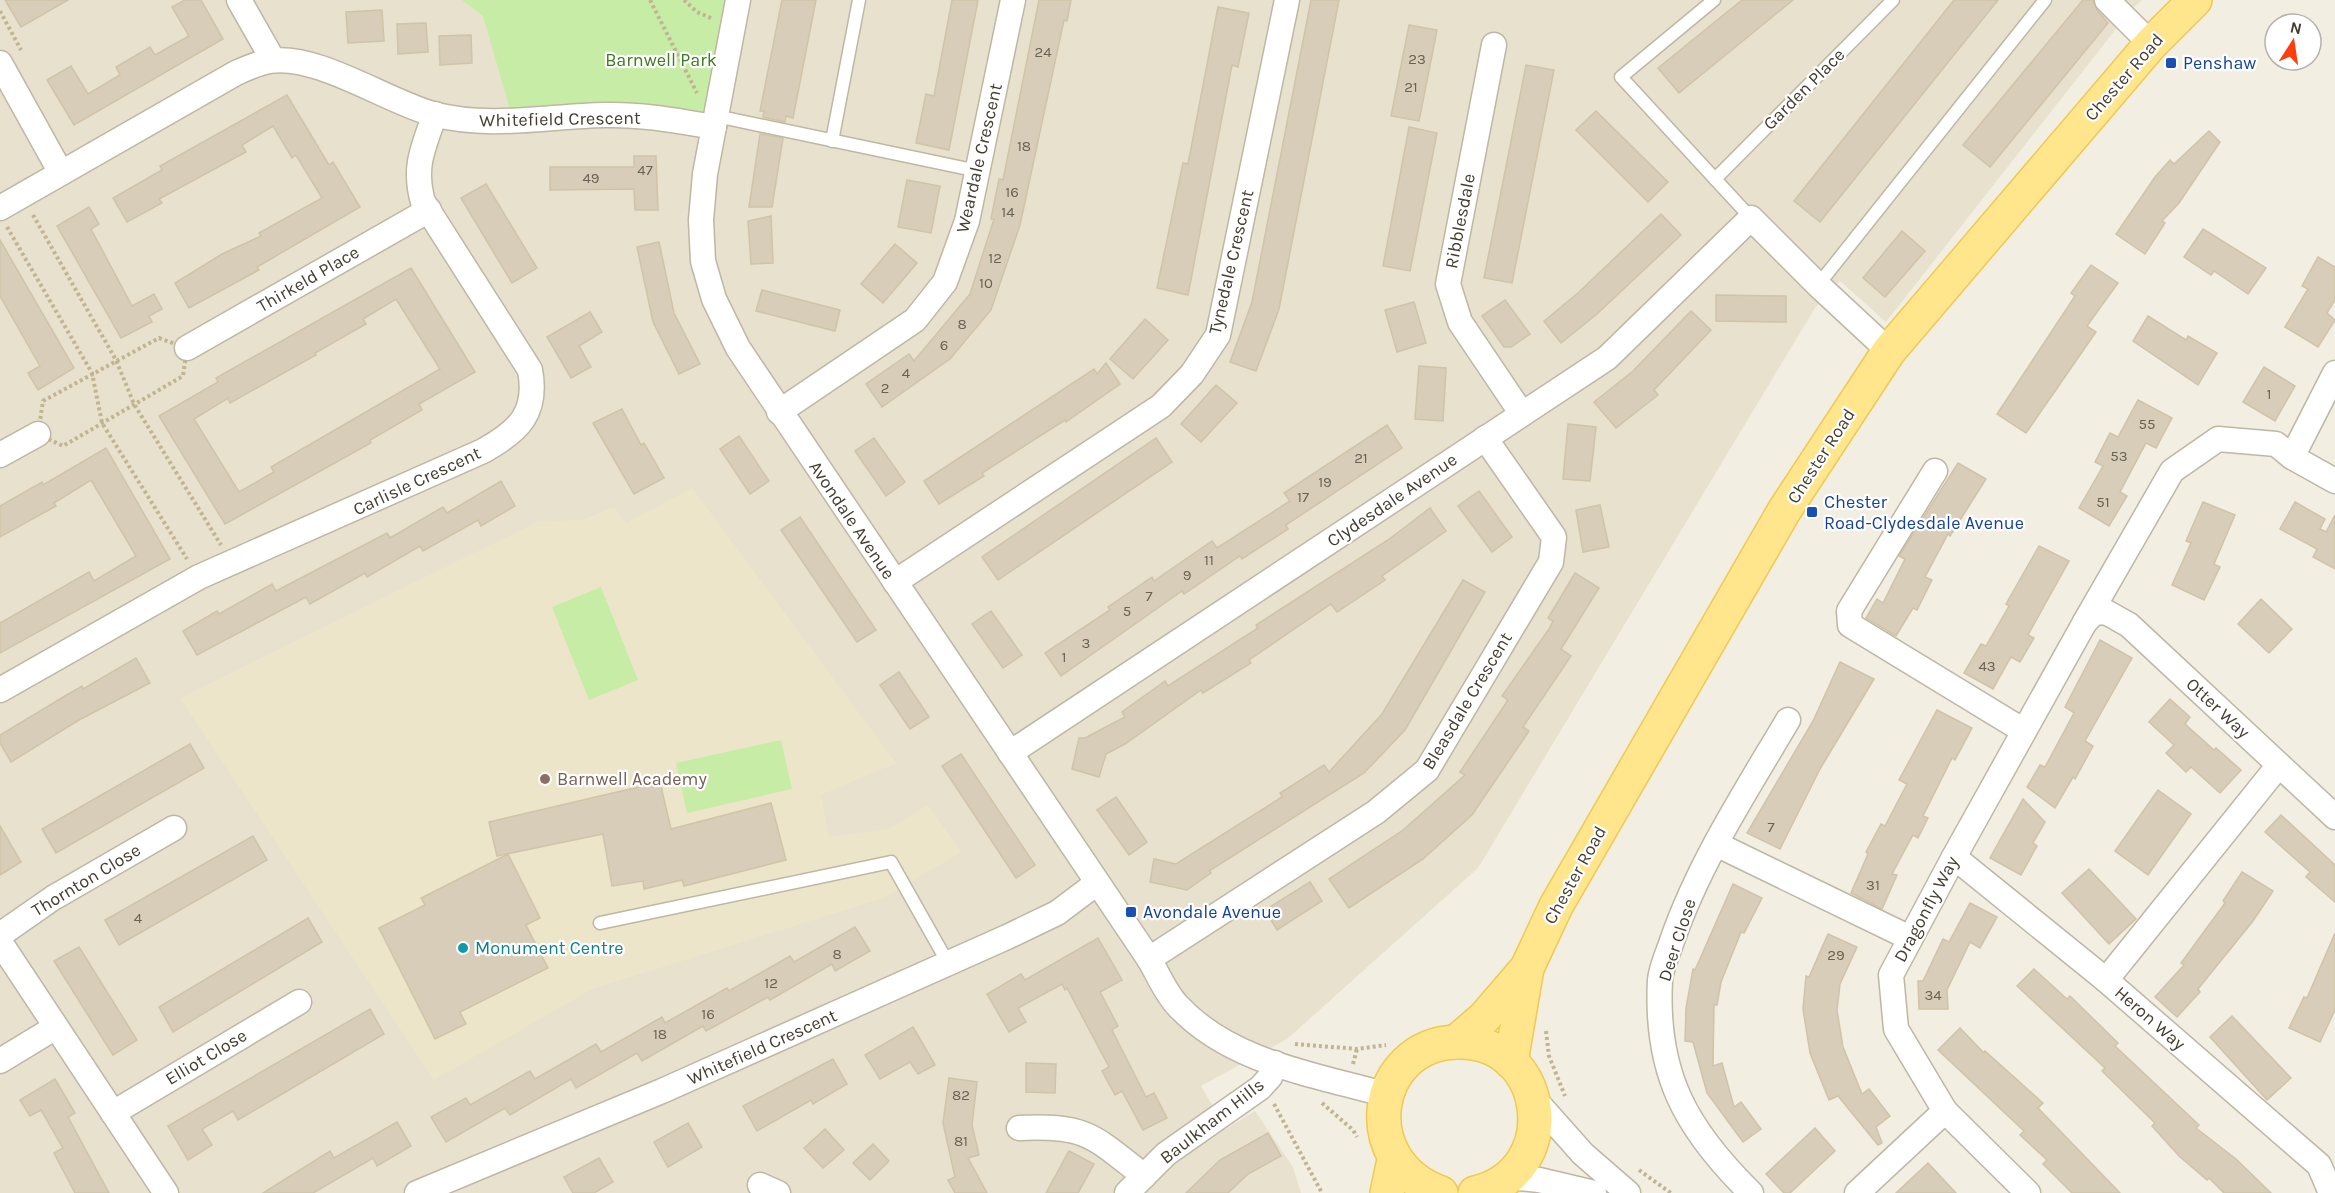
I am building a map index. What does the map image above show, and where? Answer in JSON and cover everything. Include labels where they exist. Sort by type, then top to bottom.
[{"type":"main road","name":"Chester Road","points":[[1527,968],[1556,906],[1784,511],[1889,351],[2151,44],[2195,0]]},
{"type":"main road","points":[[1512,1062],[1527,968]]},
{"type":"main road","points":[[1456,1042],[1484,1018],[1527,968]]},
{"type":"main road","points":[[1441,1193],[1425,1187],[1404,1172],[1394,1160],[1384,1135],[1382,1120],[1393,1080],[1405,1064],[1425,1049],[1456,1042],[1486,1047],[1512,1062],[1528,1083],[1534,1100],[1536,1121],[1533,1140],[1521,1164],[1509,1177],[1486,1191],[1475,1193]]},
{"type":"main road","points":[[1387,1193],[1394,1160]]},
{"type":"street","points":[[238,0],[273,60]]},
{"type":"street","name":"Avondale Avenue","points":[[738,0],[705,174],[701,220],[703,261],[714,299],[738,348],[1149,959],[1177,1006],[1215,1037],[1275,1063],[1388,1095]]},
{"type":"street","name":"Weardale Crescent","points":[[779,412],[915,320],[945,282],[967,221],[1013,0]]},
{"type":"street","name":"Tynedale Crescent","points":[[894,582],[1161,406],[1199,364],[1218,335],[1287,0]]},
{"type":"street","points":[[2107,0],[2151,44]]},
{"type":"street","name":"Ribblesdale","points":[[1494,45],[1448,284],[1460,322],[1522,414]]},
{"type":"street","name":"Whitefield Crescent","points":[[3,217],[22,195],[236,73],[273,60],[318,67],[435,114],[480,122],[609,115],[715,122]]},
{"type":"street","points":[[0,63],[61,173]]},
{"type":"street","name":"Carlisle Crescent","points":[[0,690],[198,577],[483,452],[507,438],[526,416],[534,392],[530,370],[429,210],[418,183],[418,163],[435,114]]},
{"type":"street","name":"Thirkeld Place","points":[[187,348],[429,210]]},
{"type":"street","points":[[1751,218],[1889,351]]},
{"type":"street","name":"Clydesdale Avenue","points":[[1010,753],[1606,358],[1751,218]]},
{"type":"street","points":[[2292,456],[2335,372]]},
{"type":"street","points":[[0,455],[38,434]]},
{"type":"street","name":"Bleasdale Crescent","points":[[1149,959],[1376,812],[1427,770],[1551,561],[1554,537],[1485,438]]},
{"type":"street","name":"Dragonfly Way","points":[[2028,1193],[1945,1112],[1896,1029],[1891,975],[2024,731],[2172,471],[2218,439],[2276,444],[2335,481]]},
{"type":"street","points":[[1935,471],[1852,604],[1849,611],[1850,625],[2024,731]]},
{"type":"street","name":"Otter Way","points":[[2090,617],[2106,612],[2128,625],[2335,817]]},
{"type":"street","name":"Deer Close","points":[[1751,1193],[1720,1162],[1684,1111],[1664,1058],[1660,978],[1682,913],[1716,844],[1788,720]]},
{"type":"street","points":[[2106,980],[2279,765]]},
{"type":"street","name":"Thornton Close","points":[[0,934],[53,898],[174,828]]},
{"type":"street","points":[[1716,844],[1910,938]]},
{"type":"street","name":"Heron Way","points":[[1954,857],[2106,980],[2319,1165],[2331,1193]]},
{"type":"street","name":"Whitefield Crescent","points":[[417,1193],[662,1091],[948,963],[1057,913],[1097,883]]},
{"type":"street","points":[[0,942],[166,1193]]},
{"type":"street","name":"Elliot Close","points":[[113,1113],[299,1002]]},
{"type":"street","points":[[0,1061],[56,1027]]},
{"type":"street","name":"Baulkham Hills","points":[[1127,1193],[1166,1154],[1268,1097],[1270,1077],[1275,1063]]},
{"type":"street","points":[[1534,1100],[1584,1154],[1628,1193]]},
{"type":"street","points":[[1857,1193],[1945,1112]]},
{"type":"street","name":"Baulkham Hills","points":[[1019,1128],[1073,1129],[1093,1136],[1144,1176]]},
{"type":"street","points":[[1509,1177],[1539,1180],[1594,1193]]},
{"type":"lane","points":[[832,141],[860,0]]},
{"type":"lane","points":[[1714,0],[1622,77],[1751,218]]},
{"type":"lane","name":"Garden Place","points":[[1715,179],[1893,0]]},
{"type":"lane","points":[[1818,285],[2045,0]]},
{"type":"lane","points":[[715,122],[832,141],[978,171]]},
{"type":"lane","points":[[600,923],[891,862],[948,963]]},
{"type":"path","points":[[650,0],[715,122]]},
{"type":"path","points":[[684,0],[697,12],[733,26]]},
{"type":"path","points":[[0,11],[22,51]]},
{"type":"path","points":[[22,195],[116,360],[134,404],[232,563]]},
{"type":"path","points":[[3,217],[92,373],[102,423],[198,577]]},
{"type":"path","points":[[159,338],[187,348],[183,376],[63,446],[38,434],[43,401],[116,360],[159,338]]},
{"type":"path","points":[[1518,1019],[1545,1025],[1549,1056],[1569,1103]]},
{"type":"path","points":[[1290,1044],[1357,1049],[1389,1044]]},
{"type":"path","points":[[1268,1097],[1281,1102]]},
{"type":"path","points":[[1268,1097],[1322,1193]]},
{"type":"path","points":[[1316,1098],[1353,1130],[1361,1144]]},
{"type":"path","points":[[1634,1166],[1671,1193]]},
{"type":"shaded area","points":[[0,0],[2142,0],[2130,11],[1886,322],[1840,281],[1815,308],[1478,868],[1287,1039],[1201,1086],[1226,1129],[1255,1111],[1293,1167],[1301,1193],[0,1193]]},
{"type":"shaded area","name":"Barnwell Academy","points":[[692,488],[896,763],[821,795],[829,837],[888,829],[928,805],[961,852],[884,898],[592,989],[434,1080],[180,698],[539,521],[582,520],[614,507],[626,523]]},
{"type":"green space","name":"Barnwell Park","points":[[462,0],[738,0],[714,127],[513,120],[483,16]]},
{"type":"green space","points":[[601,587],[638,680],[589,700],[552,607]]},
{"type":"green space","points":[[781,740],[792,789],[687,813],[676,763]]},
{"type":"building","points":[[5,0],[68,0],[21,27]]},
{"type":"building","points":[[185,0],[201,0],[223,39],[74,125],[47,80],[71,66],[88,94],[120,75],[116,67],[150,47],[155,55],[189,36],[172,7]]},
{"type":"building","points":[[782,0],[816,0],[793,118],[786,116],[785,122],[763,117],[764,111],[760,111]]},
{"type":"building","points":[[952,0],[978,0],[949,150],[916,143],[926,94],[934,96]]},
{"type":"building","points":[[1039,0],[1071,0],[1067,21],[1064,20],[1020,225],[991,310],[950,359],[882,407],[866,384],[909,354],[914,361],[970,294],[994,219],[991,219],[999,179],[1003,180]]},
{"type":"building","points":[[1311,0],[1339,0],[1279,309],[1256,371],[1230,362],[1252,302]]},
{"type":"building","points":[[1742,0],[1793,0],[1679,93],[1658,68]]},
{"type":"building","points":[[1954,0],[1998,0],[1820,222],[1794,201]]},
{"type":"building","points":[[2083,0],[2093,0],[2097,10],[2108,23],[1990,167],[1963,145]]},
{"type":"building","points":[[1218,7],[1249,13],[1238,67],[1232,65],[1188,295],[1157,288],[1183,163],[1188,164]]},
{"type":"building","points":[[382,10],[384,41],[348,43],[346,12]]},
{"type":"building","points":[[426,23],[428,52],[398,54],[397,24]]},
{"type":"building","points":[[1409,25],[1437,30],[1419,121],[1391,116]]},
{"type":"building","points":[[471,35],[472,63],[440,65],[439,36]]},
{"type":"building","points":[[1526,65],[1554,70],[1512,283],[1484,278]]},
{"type":"building","points":[[287,95],[329,165],[333,162],[360,207],[257,267],[259,270],[189,308],[175,283],[222,254],[261,236],[259,233],[322,198],[296,155],[292,158],[273,126],[242,145],[246,152],[159,199],[162,203],[127,222],[113,198],[162,170],[160,166]]},
{"type":"building","points":[[1596,111],[1668,182],[1648,202],[1576,130]]},
{"type":"building","points":[[1409,127],[1437,133],[1410,271],[1383,266]]},
{"type":"building","points":[[2209,131],[2220,142],[2179,203],[2162,221],[2165,223],[2145,254],[2116,234],[2155,177],[2170,160],[2174,164]]},
{"type":"building","points":[[760,134],[783,138],[772,207],[749,207]]},
{"type":"building","points":[[634,156],[656,156],[658,210],[635,210],[634,189],[550,190],[550,167],[634,167]]},
{"type":"building","points":[[907,180],[940,186],[931,233],[898,227]]},
{"type":"building","points":[[486,184],[537,268],[512,283],[461,198]]},
{"type":"building","points":[[89,207],[99,224],[91,229],[132,306],[154,294],[162,309],[149,316],[152,322],[121,338],[57,226]]},
{"type":"building","points":[[1661,214],[1681,235],[1597,314],[1561,343],[1544,321],[1578,293]]},
{"type":"building","points":[[771,216],[773,263],[751,264],[748,221]]},
{"type":"building","points":[[2203,229],[2266,268],[2248,294],[2214,271],[2211,275],[2184,257]]},
{"type":"building","points":[[1902,231],[1925,251],[1885,297],[1863,278]]},
{"type":"building","points":[[0,240],[74,368],[38,390],[28,373],[40,366],[0,296]]},
{"type":"building","points":[[659,242],[674,313],[700,364],[679,374],[653,322],[637,247]]},
{"type":"building","points":[[895,244],[917,263],[883,303],[861,284]]},
{"type":"building","points":[[2318,257],[2335,267],[2335,300],[2327,313],[2335,320],[2318,347],[2285,327],[2308,289],[2302,286]]},
{"type":"building","points":[[2091,265],[2118,283],[2087,326],[2096,332],[2026,433],[1997,414],[2075,296],[2071,293]]},
{"type":"building","points":[[411,268],[475,372],[419,404],[422,410],[370,440],[371,443],[225,524],[159,416],[218,382],[216,378]],"holes":[[[396,299],[440,369],[271,467],[274,472],[239,492],[194,419],[228,398],[230,403],[316,355],[315,353],[366,324],[363,319]]]},
{"type":"building","points":[[762,290],[840,310],[835,331],[756,311]]},
{"type":"building","points":[[1716,295],[1786,296],[1786,322],[1716,321]]},
{"type":"building","points":[[1505,300],[1530,334],[1511,347],[1504,347],[1482,316]]},
{"type":"building","points":[[1414,302],[1426,343],[1397,352],[1385,310]]},
{"type":"building","points":[[1691,311],[1711,330],[1654,390],[1658,395],[1616,428],[1594,402],[1633,371]]},
{"type":"building","points":[[590,312],[602,332],[579,346],[591,367],[571,378],[547,337]]},
{"type":"building","points":[[2148,316],[2186,340],[2188,336],[2217,353],[2198,385],[2133,341]]},
{"type":"building","points":[[1145,319],[1168,340],[1133,379],[1110,359]]},
{"type":"building","points":[[1106,363],[1120,384],[1066,422],[1065,420],[982,473],[984,476],[939,504],[924,481],[1094,369],[1097,374]]},
{"type":"building","points":[[1419,366],[1446,368],[1443,421],[1415,419]]},
{"type":"building","points":[[2264,367],[2295,386],[2275,421],[2243,402]]},
{"type":"building","points":[[1216,385],[1237,403],[1201,442],[1181,424]]},
{"type":"building","points":[[2138,400],[2172,418],[2156,448],[2146,443],[2120,492],[2127,496],[2109,526],[2079,508],[2103,466],[2095,462],[2110,433],[2118,437]]},
{"type":"building","points":[[622,409],[641,445],[644,443],[664,478],[634,494],[593,423]]},
{"type":"building","points":[[1568,424],[1596,427],[1590,481],[1563,479]]},
{"type":"building","points":[[1387,425],[1402,448],[1286,525],[1288,529],[1242,559],[1240,556],[1184,594],[1182,591],[1061,676],[1045,653],[1110,610],[1108,607],[1152,577],[1154,581],[1212,541],[1217,548],[1290,501],[1284,493]]},
{"type":"building","points":[[739,436],[769,481],[750,494],[720,449]]},
{"type":"building","points":[[874,438],[905,482],[886,496],[855,451]]},
{"type":"building","points":[[1156,438],[1172,462],[998,580],[982,557]]},
{"type":"building","points":[[106,448],[170,559],[0,653],[0,623],[89,572],[94,581],[136,556],[91,480],[54,503],[56,506],[0,537],[0,506],[42,482],[43,485]]},
{"type":"building","points":[[1958,463],[1986,479],[1950,536],[1948,534],[1925,577],[1932,580],[1917,610],[1913,608],[1896,636],[1866,618],[1877,599],[1883,603],[1905,559],[1899,556]]},
{"type":"building","points":[[501,481],[515,506],[481,526],[478,520],[423,551],[420,546],[367,577],[365,573],[310,604],[306,597],[197,655],[183,631],[217,611],[219,614],[272,584],[276,591],[387,533],[390,538],[443,507],[447,513]]},
{"type":"building","points":[[1479,491],[1512,537],[1492,552],[1458,506]]},
{"type":"building","points":[[2203,502],[2235,515],[2214,564],[2220,567],[2204,600],[2172,585],[2191,543],[2186,541]]},
{"type":"building","points":[[2295,502],[2325,519],[2320,529],[2326,532],[2335,515],[2335,569],[2313,557],[2317,549],[2280,529]]},
{"type":"building","points":[[1600,505],[1609,547],[1583,552],[1576,510]]},
{"type":"building","points":[[1430,508],[1446,531],[1382,576],[1385,580],[1337,612],[1331,604],[1249,660],[1251,663],[1203,693],[1201,690],[1125,744],[1106,754],[1099,777],[1072,769],[1079,738],[1085,738],[1125,717],[1122,712],[1165,681],[1168,686],[1258,628],[1256,625],[1388,540]]},
{"type":"building","points":[[800,517],[876,630],[857,642],[781,530]]},
{"type":"building","points":[[2039,546],[2069,561],[2028,635],[2034,638],[2020,662],[2011,657],[1993,689],[1964,673],[1981,644],[1986,646],[2009,606],[2006,604]]},
{"type":"building","points":[[1575,573],[1599,588],[1561,649],[1571,656],[1523,727],[1529,731],[1472,815],[1423,859],[1349,908],[1329,879],[1402,831],[1465,775],[1460,772],[1508,700],[1502,696],[1549,629],[1553,621],[1548,618]]},
{"type":"building","points":[[1463,580],[1485,592],[1405,730],[1364,773],[1209,871],[1211,873],[1187,890],[1150,882],[1154,859],[1176,864],[1282,797],[1280,793],[1324,765],[1329,772],[1382,714]]},
{"type":"building","points":[[2261,599],[2292,629],[2269,653],[2238,624]]},
{"type":"building","points":[[991,611],[1022,655],[1003,668],[972,624]]},
{"type":"building","points":[[2100,640],[2132,658],[2085,741],[2093,746],[2075,779],[2073,777],[2055,808],[2027,787],[2040,765],[2045,767],[2074,713],[2065,707]]},
{"type":"building","points":[[136,658],[150,683],[79,720],[11,762],[0,743],[0,735],[82,686],[83,689]]},
{"type":"building","points":[[1840,662],[1874,679],[1820,769],[1780,849],[1747,833],[1813,721]]},
{"type":"building","points":[[899,672],[929,717],[910,729],[880,685]]},
{"type":"building","points":[[2170,699],[2190,717],[2185,724],[2241,770],[2220,793],[2191,767],[2186,772],[2166,753],[2174,745],[2149,722]]},
{"type":"building","points":[[1937,710],[1972,728],[1955,760],[1952,758],[1923,816],[1928,818],[1918,838],[1913,835],[1892,874],[1897,875],[1882,909],[1851,893],[1868,854],[1866,852],[1881,824],[1885,826],[1907,784],[1899,780]]},
{"type":"building","points":[[190,744],[204,768],[56,853],[42,829]]},
{"type":"building","points":[[961,754],[1035,865],[1016,878],[942,766]]},
{"type":"building","points":[[660,782],[671,829],[771,803],[786,860],[684,886],[682,880],[644,889],[643,881],[612,886],[603,834],[497,856],[489,822]]},
{"type":"building","points":[[2158,790],[2191,814],[2148,875],[2115,851]]},
{"type":"building","points":[[1116,797],[1147,842],[1129,855],[1097,810]]},
{"type":"building","points":[[2023,799],[2045,822],[2033,843],[2037,846],[2021,875],[1990,858]]},
{"type":"building","points":[[2281,815],[2335,865],[2335,902],[2306,877],[2310,872],[2265,832]]},
{"type":"building","points":[[0,826],[21,862],[0,875]]},
{"type":"building","points":[[253,836],[267,860],[119,945],[105,920]]},
{"type":"building","name":"Monument Centre","points":[[508,854],[540,918],[526,925],[548,968],[460,1012],[466,1024],[435,1039],[379,928],[425,905],[421,898]]},
{"type":"building","points":[[2089,869],[2136,919],[2109,944],[2062,893]]},
{"type":"building","points":[[2242,872],[2273,891],[2253,921],[2198,989],[2200,992],[2177,1017],[2155,997],[2184,965],[2181,963],[2225,903],[2223,901]]},
{"type":"building","points":[[1310,882],[1322,901],[1277,930],[1265,910]]},
{"type":"building","points":[[1733,884],[1762,898],[1744,933],[1741,932],[1721,982],[1717,1005],[1714,1005],[1713,1066],[1722,1063],[1734,1107],[1741,1102],[1761,1129],[1743,1142],[1707,1093],[1693,1042],[1685,1041],[1686,1008],[1693,969],[1695,970]]},
{"type":"building","points":[[1970,903],[1997,917],[1980,948],[1970,942],[1947,990],[1948,1009],[1919,1009],[1918,981],[1923,981],[1943,939],[1949,942]]},
{"type":"building","points":[[308,918],[322,942],[173,1032],[159,1007]]},
{"type":"building","points":[[855,927],[870,951],[835,971],[832,964],[770,1000],[768,997],[706,1031],[703,1026],[642,1061],[637,1053],[576,1088],[571,1079],[510,1115],[505,1108],[446,1142],[431,1117],[466,1098],[470,1105],[530,1071],[535,1079],[596,1044],[601,1052],[662,1017],[665,1023],[727,988],[729,991],[790,956],[794,962]]},
{"type":"building","points":[[2335,933],[2335,1010],[2320,1042],[2289,1028],[2304,997],[2307,998]]},
{"type":"building","points":[[1828,934],[1857,947],[1840,984],[1837,1010],[1843,1047],[1862,1094],[1869,1089],[1890,1116],[1876,1127],[1882,1143],[1878,1145],[1838,1096],[1829,1100],[1810,1053],[1803,1009],[1806,976],[1809,977]]},
{"type":"building","points":[[1098,938],[1122,980],[1100,992],[1118,1026],[1112,1030],[1146,1097],[1154,1093],[1167,1118],[1143,1130],[1122,1091],[1115,1095],[1102,1071],[1109,1067],[1067,988],[1065,990],[1062,984],[1018,1008],[1026,1022],[1009,1032],[987,994],[1021,974],[1025,980]]},
{"type":"building","points":[[79,947],[137,1040],[113,1055],[54,961]]},
{"type":"building","points":[[2034,969],[2067,999],[2070,996],[2118,1043],[2115,1046],[2199,1125],[2196,1128],[2236,1159],[2271,1193],[2224,1193],[2209,1178],[2207,1180],[2179,1156],[2152,1126],[2155,1123],[2102,1071],[2105,1068],[2017,986]]},
{"type":"building","points":[[370,1009],[384,1034],[238,1120],[233,1111],[202,1129],[212,1145],[188,1160],[168,1126]]},
{"type":"building","points":[[2232,1016],[2291,1078],[2267,1100],[2210,1037]]},
{"type":"building","points":[[913,1027],[935,1065],[918,1074],[910,1062],[880,1079],[865,1055]]},
{"type":"building","points":[[1960,1028],[1984,1053],[1985,1051],[2043,1103],[2038,1108],[2120,1193],[2072,1193],[2043,1164],[2047,1160],[2020,1135],[2024,1131],[1938,1050]]},
{"type":"building","points":[[833,1059],[847,1084],[813,1104],[811,1100],[757,1131],[743,1106]]},
{"type":"building","points":[[1026,1063],[1056,1064],[1055,1093],[1026,1092]]},
{"type":"building","points":[[949,1078],[977,1082],[972,1125],[979,1155],[968,1158],[987,1193],[955,1193],[948,1180],[955,1177],[943,1123]]},
{"type":"building","points":[[55,1079],[75,1113],[68,1117],[109,1193],[75,1193],[54,1153],[63,1148],[41,1110],[30,1116],[20,1100]]},
{"type":"building","points":[[397,1122],[411,1146],[377,1166],[373,1158],[313,1193],[263,1193],[330,1151],[334,1158]]},
{"type":"building","points":[[688,1123],[702,1147],[668,1167],[654,1142]]},
{"type":"building","points":[[1815,1128],[1835,1151],[1790,1193],[1784,1193],[1766,1174]]},
{"type":"building","points":[[825,1129],[844,1150],[823,1168],[804,1148]]},
{"type":"building","points":[[1268,1133],[1281,1156],[1248,1174],[1228,1193],[1186,1193],[1220,1160]]},
{"type":"building","points":[[873,1144],[889,1161],[870,1180],[853,1163]]},
{"type":"building","points":[[1069,1151],[1094,1164],[1078,1193],[1046,1193]]},
{"type":"building","points":[[599,1158],[613,1182],[594,1193],[573,1193],[564,1177]]},
{"type":"building","points":[[1928,1163],[1956,1193],[1896,1193]]},
{"type":"place","name":"Penshaw","points":[[2171,63]]},
{"type":"place","name":"Chester Road-Clydesdale Avenue","points":[[1812,512]]},
{"type":"place","name":"Barnwell Academy","points":[[545,779]]},
{"type":"place","name":"Avondale Avenue","points":[[1131,912]]},
{"type":"place","name":"Monument Centre","points":[[463,948]]}]
